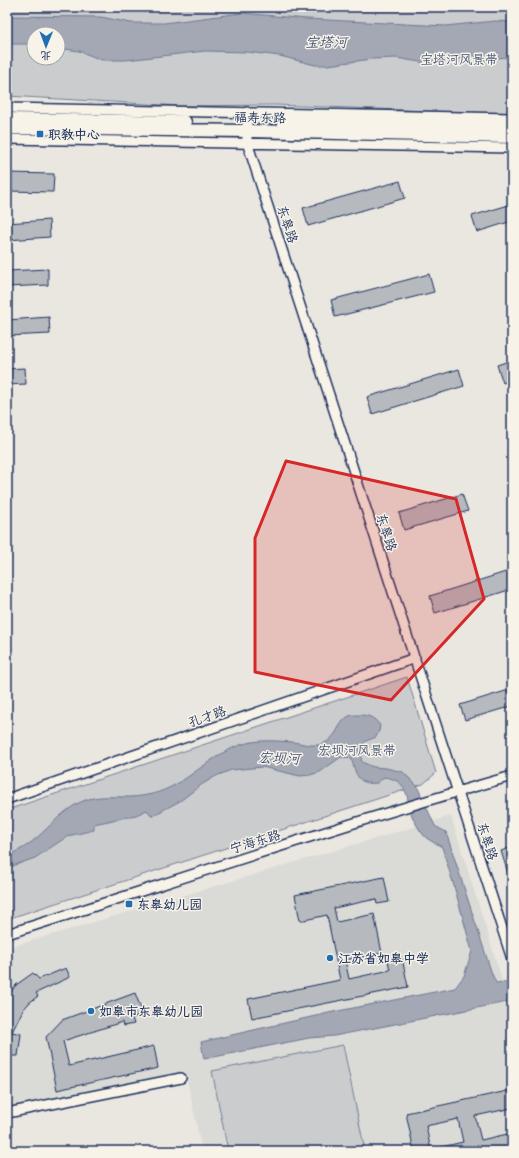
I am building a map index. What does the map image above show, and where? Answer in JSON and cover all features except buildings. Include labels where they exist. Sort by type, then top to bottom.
[{"type":"main road","name":"福寿东路","points":[[7,119],[512,137]]},
{"type":"main road","name":"福寿东路","points":[[7,128],[512,127]]},
{"type":"street","points":[[7,108],[512,148]]},
{"type":"street","points":[[7,139],[247,127],[512,118]]},
{"type":"street","name":"东皋路","points":[[247,127],[512,959]]},
{"type":"street","name":"孔才路","points":[[7,799],[415,658]]},
{"type":"street","name":"宁海东路","points":[[7,934],[458,791],[512,776]]},
{"type":"street","points":[[7,1113],[181,1078]]},
{"type":"highlighted area","points":[[286,461],[456,499],[484,599],[391,700],[255,672],[255,538]]},
{"type":"shaded area","name":"江苏省如皋中学","points":[[451,816],[512,1012],[512,1151],[202,1151],[186,1074],[7,1109],[7,948]]},
{"type":"green space","name":"宝塔河风景带","points":[[7,7],[512,7],[512,113],[275,105],[181,106],[7,96]]},
{"type":"green space","name":"宏坝河风景带","points":[[407,677],[436,773],[423,784],[7,919],[7,810]]},
{"type":"green space","points":[[343,1045],[365,1151],[228,1151],[212,1071]]},
{"type":"water","name":"宝塔河","points":[[242,13],[307,19],[445,26],[495,21],[512,22],[512,59],[501,58],[483,60],[471,54],[459,59],[444,62],[426,63],[396,58],[315,65],[280,56],[247,52],[205,51],[126,60],[102,60],[79,51],[66,49],[66,26],[26,26],[26,44],[7,44],[7,16],[101,17],[131,23],[164,23]]},
{"type":"water","name":"宏坝河","points":[[358,715],[370,717],[380,725],[376,737],[366,741],[359,749],[362,762],[373,767],[403,772],[417,786],[435,826],[446,832],[492,974],[496,983],[512,981],[512,1001],[334,1036],[309,1038],[204,1059],[201,1042],[333,1012],[455,988],[464,976],[472,951],[442,847],[426,838],[419,829],[412,816],[405,790],[398,782],[384,777],[377,783],[370,783],[361,780],[354,769],[351,758],[341,757],[320,772],[300,776],[262,767],[231,770],[216,776],[180,801],[152,816],[147,810],[136,815],[94,824],[94,830],[68,836],[35,858],[7,868],[7,855],[18,851],[28,844],[63,813],[83,801],[100,797],[129,797],[159,792],[171,787],[215,758],[239,745],[262,741],[292,742],[311,745],[322,744],[327,742],[334,735],[345,719],[350,716]]},
{"type":"place","name":"职教中心","points":[[40,134]]},
{"type":"place","name":"东皋幼儿园","points":[[129,904]]},
{"type":"place","name":"江苏省如皋中学","points":[[330,958]]},
{"type":"place","name":"如皋市东皋幼儿园","points":[[91,1011]]}]
